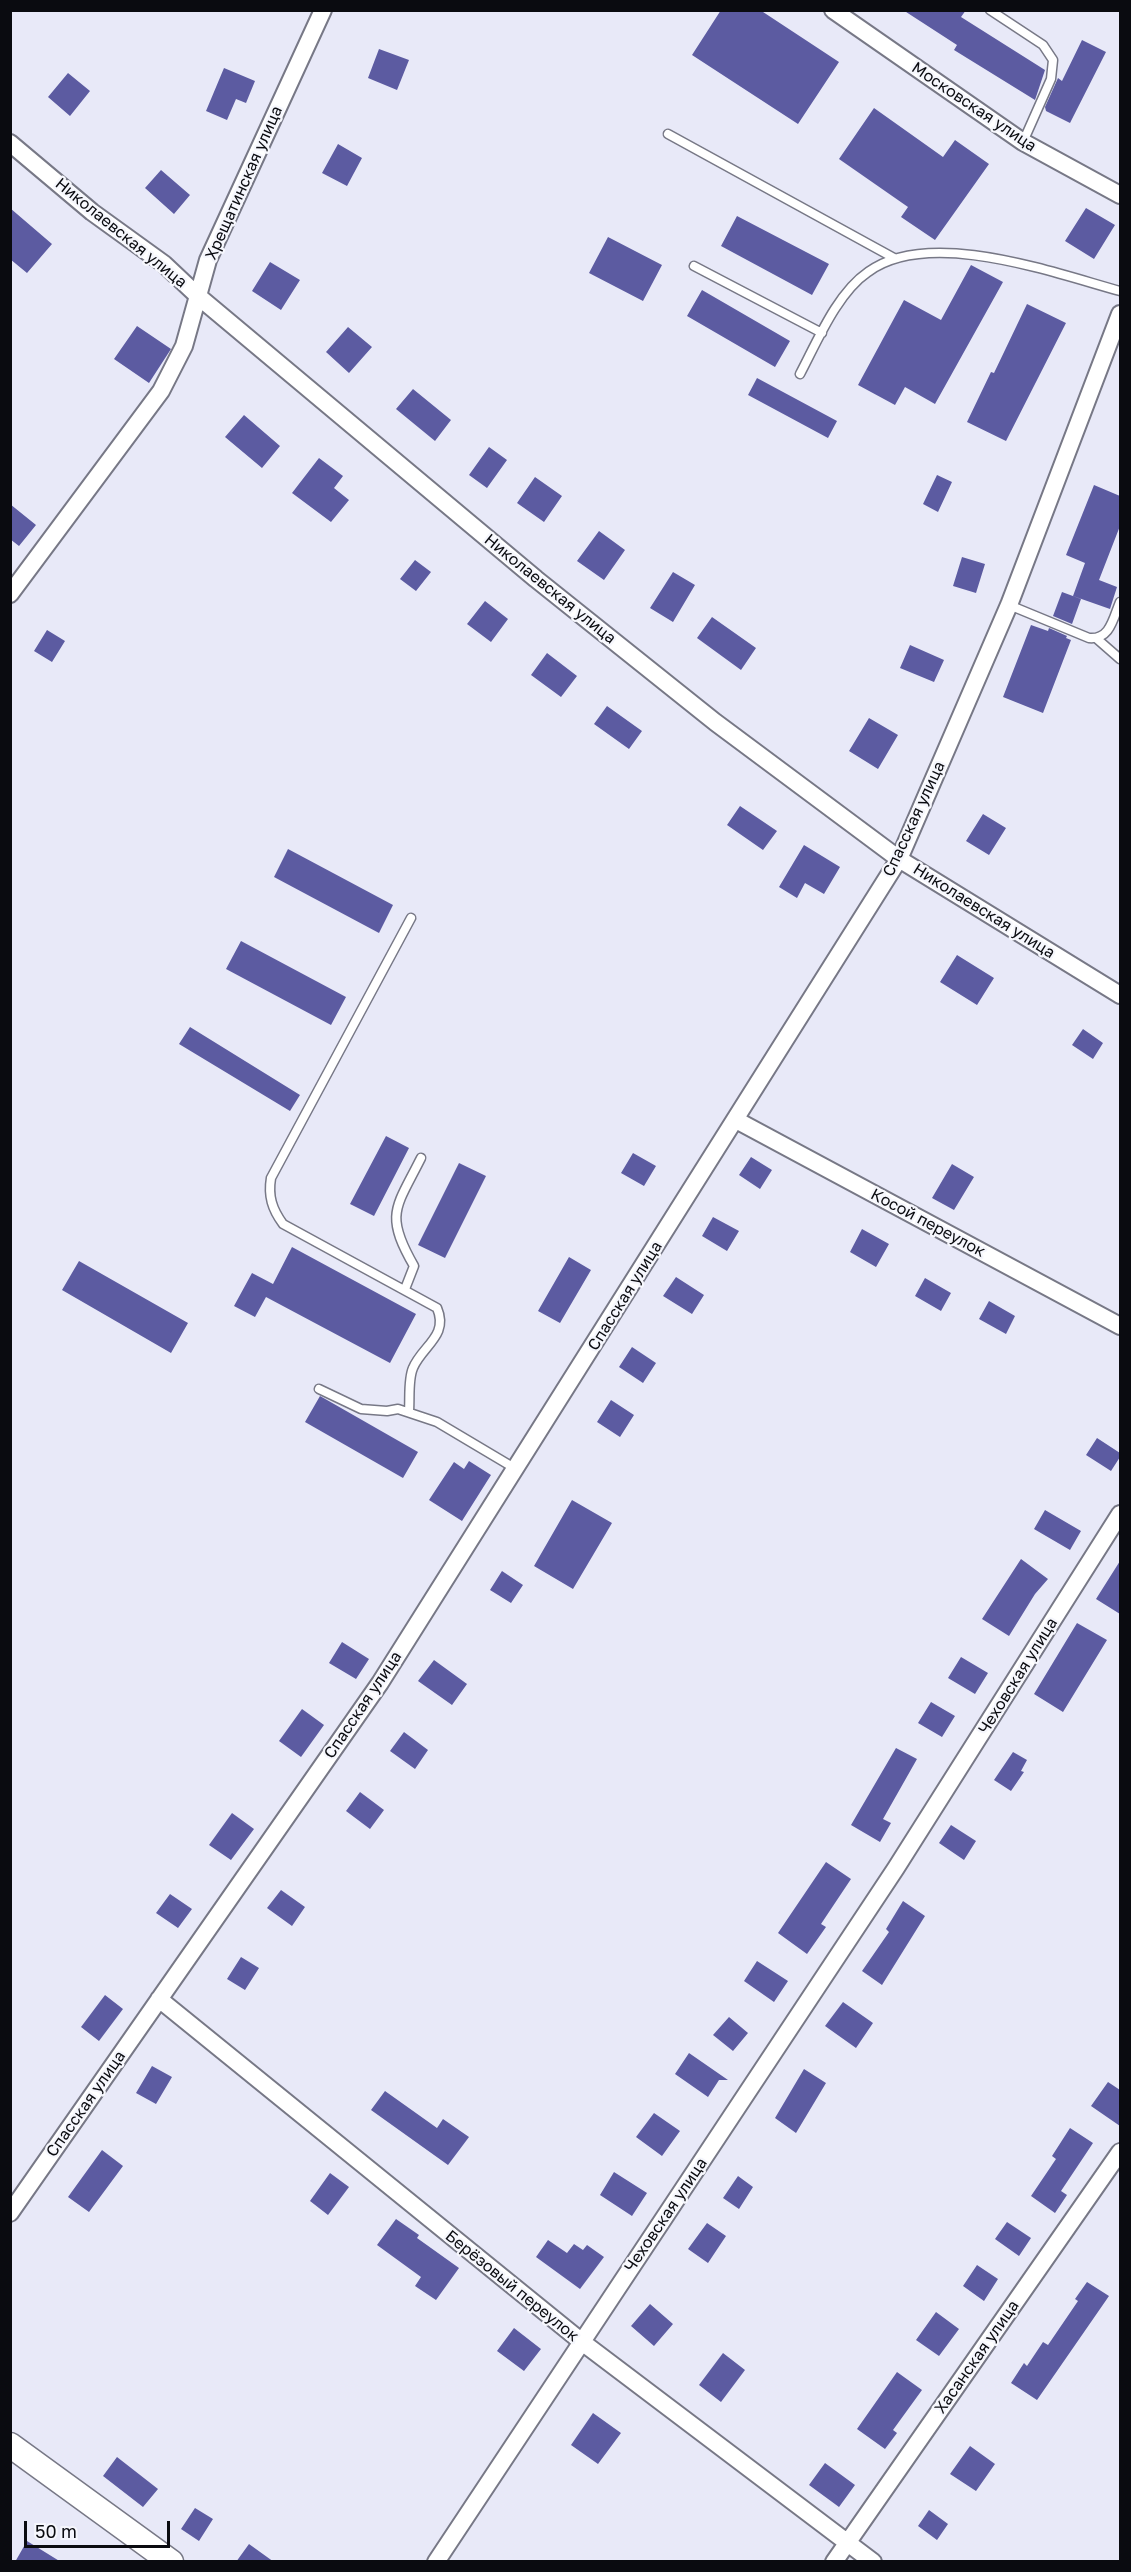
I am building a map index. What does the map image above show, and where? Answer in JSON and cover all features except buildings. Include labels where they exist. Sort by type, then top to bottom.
[{"type":"street","name":"Хрещатинская улица","points":[[10,594],[161,391],[184,346],[208,260],[323,10]]},
{"type":"street","name":"Московская улица","points":[[833,10],[1023,142],[1120,195]]},
{"type":"street","name":"Николаевская улица","points":[[10,143],[92,212],[165,264],[199,297],[536,579],[716,722],[899,859],[1120,995]]},
{"type":"street","name":"Спасская улица","points":[[10,2213],[380,1683],[899,859],[1009,605],[1120,314]]},
{"type":"street","name":"Косой переулок","points":[[736,1120],[1120,1326]]},
{"type":"street","name":"Чеховская улица","points":[[436,2562],[896,1868],[1120,1514]]},
{"type":"street","name":"Берёзовый переулок","points":[[159,1999],[582,2342],[873,2562]]},
{"type":"street","name":"Хасанская улица","points":[[834,2562],[1120,2152]]},
{"type":"street","points":[[10,2445],[171,2562]]},
{"type":"lane","points":[[990,10],[1043,45],[1053,60],[1052,79],[1023,142]]},
{"type":"lane","points":[[668,134],[894,258]]},
{"type":"lane","points":[[800,374],[846,293],[867,272],[894,258],[937,253],[977,254],[1120,291]]},
{"type":"lane","points":[[694,266],[822,333]]},
{"type":"lane","points":[[1009,605],[1089,638],[1096,638],[1102,637],[1109,629],[1120,602]]},
{"type":"lane","points":[[1096,638],[1120,659]]},
{"type":"lane","points":[[409,1411],[413,1368],[438,1332],[441,1318],[437,1308],[283,1224],[275,1213],[268,1194],[271,1178],[411,918]]},
{"type":"lane","points":[[405,1289],[414,1266],[400,1241],[395,1221],[397,1208],[421,1158]]},
{"type":"lane","points":[[319,1389],[361,1409],[409,1411],[437,1422],[516,1469]]}]
